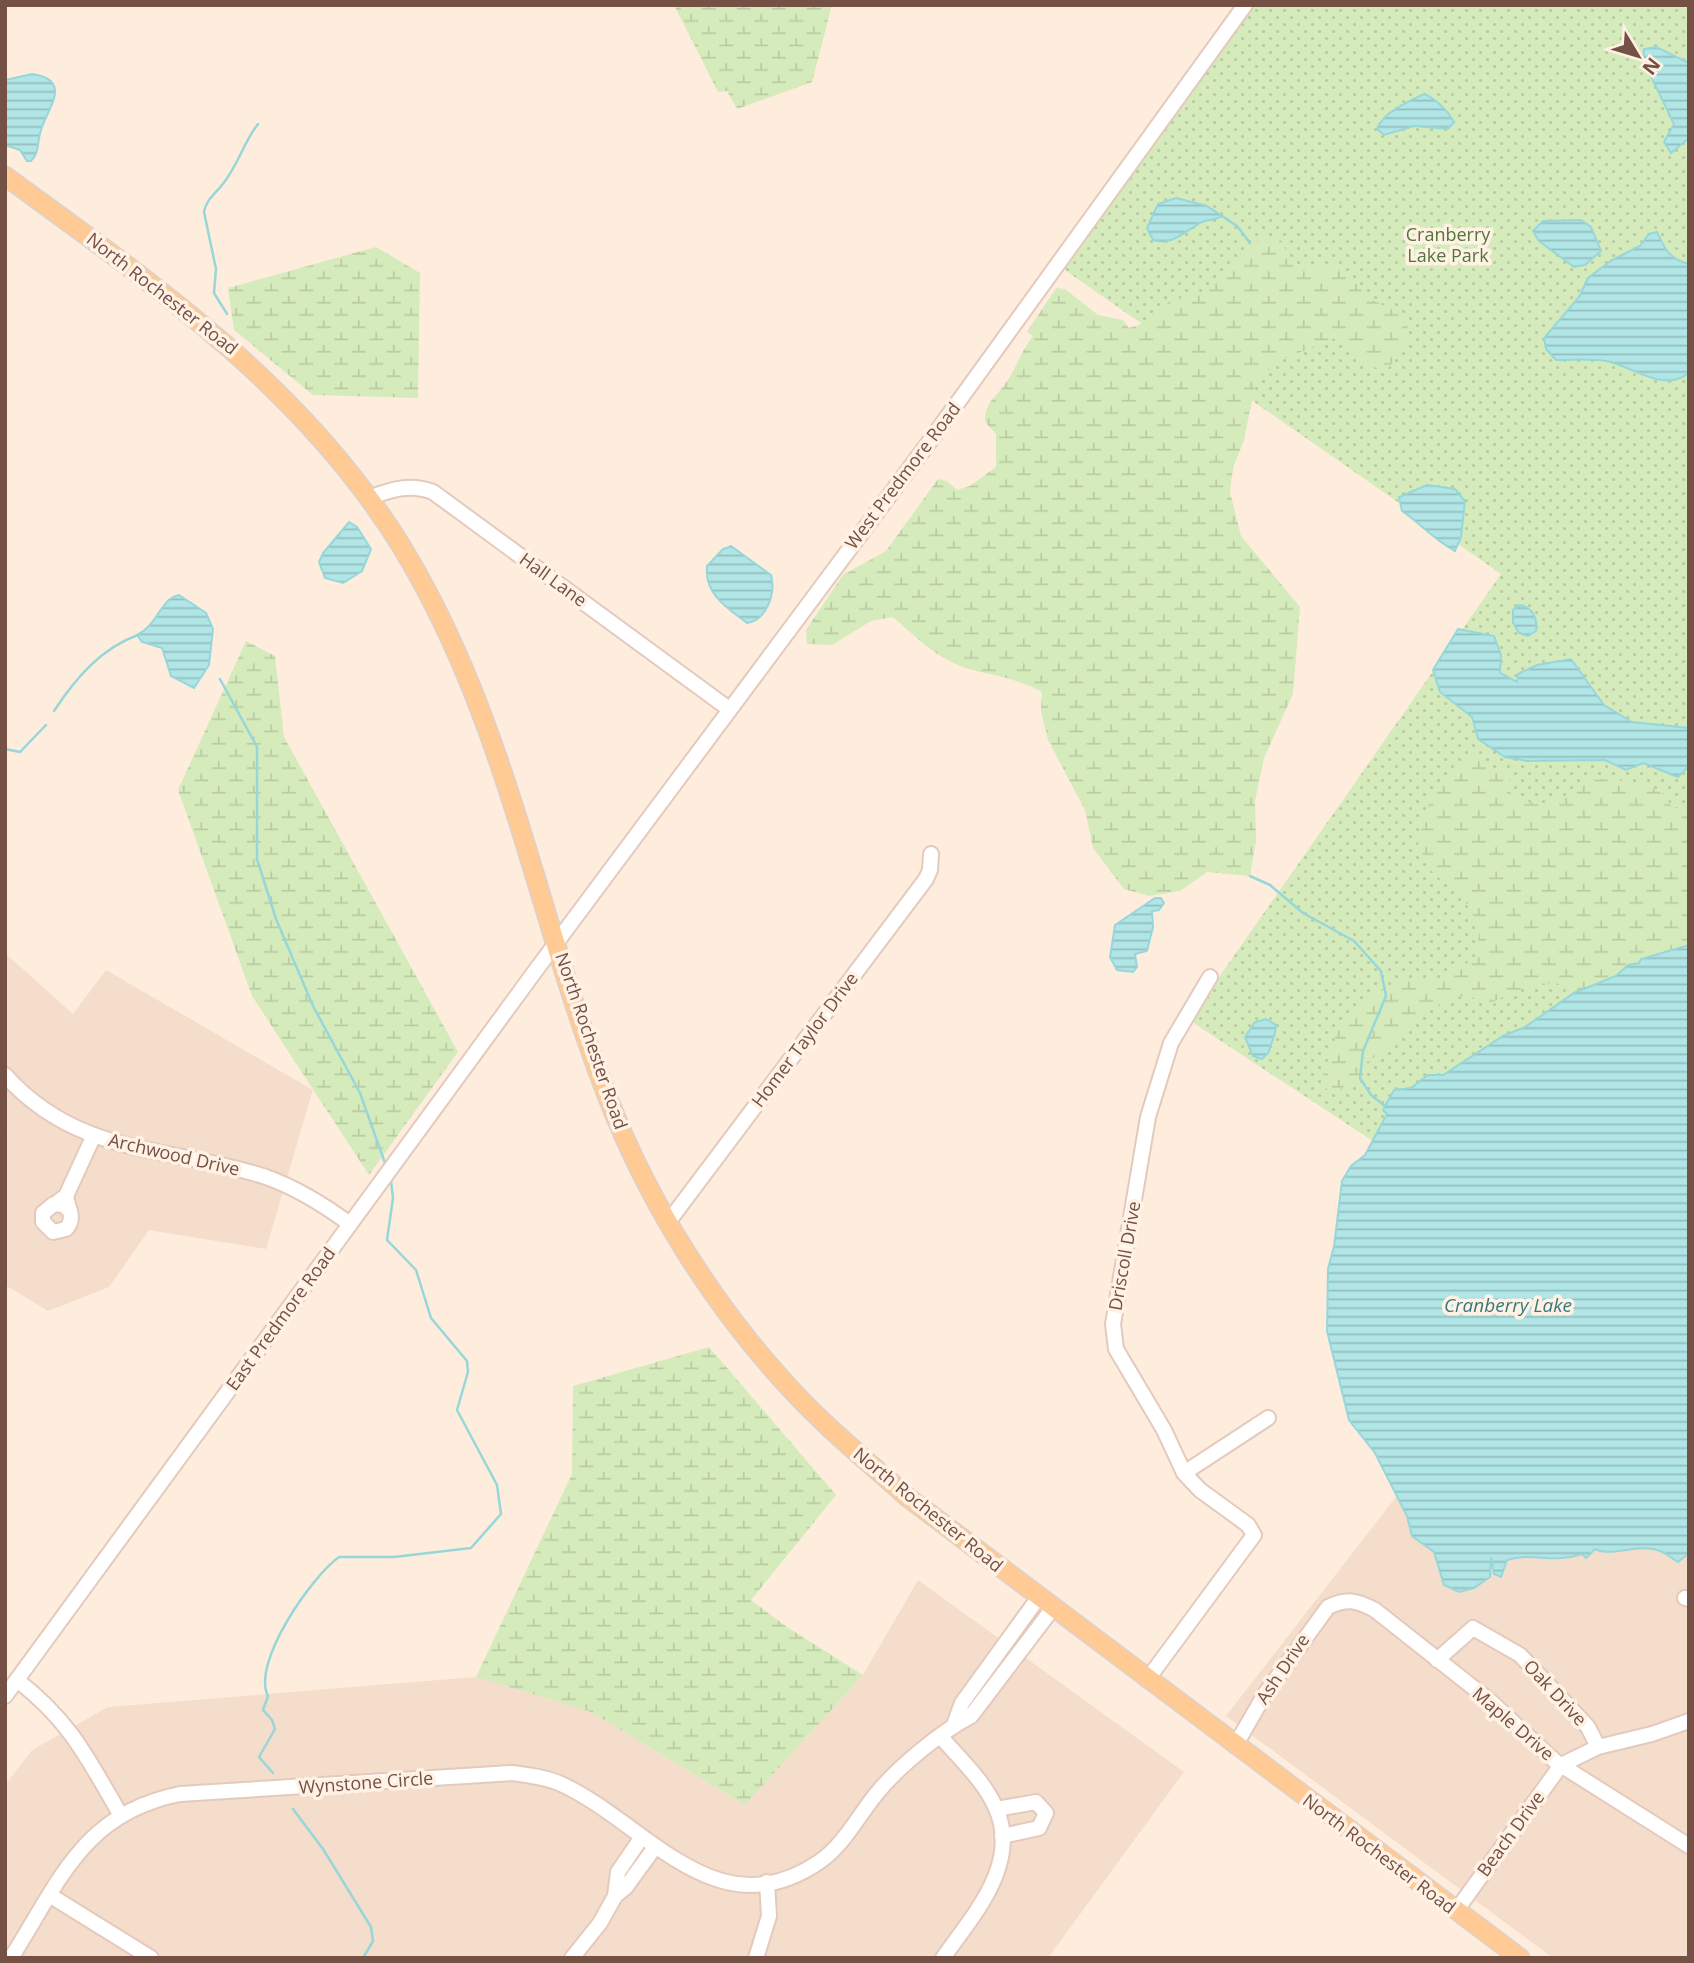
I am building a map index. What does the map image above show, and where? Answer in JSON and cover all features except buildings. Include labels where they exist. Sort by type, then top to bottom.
[{"type":"main road","name":"North Rochester Road","points":[[5,176],[201,320],[243,357],[332,451],[399,544],[466,668],[500,757],[556,942],[608,1098],[636,1161],[669,1221],[727,1311],[807,1407],[906,1496],[1147,1680],[1520,1958]]},
{"type":"street","name":"West Predmore Road","points":[[556,942],[936,434],[1245,5]]},
{"type":"street","name":"Hall Lane","points":[[368,498],[398,487],[418,486],[433,492],[729,709]]},
{"type":"street","name":"Homer Taylor Drive","points":[[669,1221],[926,878],[930,870],[931,854]]},
{"type":"street","name":"East Predmore Road","points":[[5,1696],[556,942]]},
{"type":"street","name":"Driscoll Drive","points":[[1147,1680],[1254,1535],[1248,1525],[1200,1490],[1184,1473],[1164,1430],[1116,1349],[1113,1324],[1148,1117],[1171,1043],[1210,976]]},
{"type":"street","name":"Archwood Drive","points":[[5,1075],[17,1088],[50,1112],[94,1135],[136,1150],[266,1177],[313,1199],[350,1224]]},
{"type":"street","points":[[60,1200],[70,1212],[72,1221],[66,1230],[52,1232],[45,1227],[42,1217],[46,1208],[60,1200],[94,1135]]},
{"type":"street","points":[[1184,1473],[1268,1418]]},
{"type":"street","name":"Maple Drive","points":[[1342,1601],[1356,1600],[1375,1610],[1489,1700],[1561,1765],[1689,1846]]},
{"type":"street","name":"Ash Drive","points":[[1235,1746],[1265,1694],[1313,1625],[1328,1607],[1342,1601]]},
{"type":"street","name":"Wynstone Circle","points":[[11,1958],[90,1838],[120,1814],[155,1799],[180,1794],[512,1773],[556,1782],[594,1803],[687,1868],[715,1880],[744,1884],[767,1882],[808,1869],[828,1855],[878,1791],[954,1725],[962,1703],[1046,1603]]},
{"type":"street","name":"Oak Drive","points":[[1437,1660],[1474,1628],[1520,1655],[1588,1727],[1598,1746]]},
{"type":"street","points":[[17,1680],[42,1700],[67,1726],[120,1814]]},
{"type":"street","name":"Beach Drive","points":[[1455,1910],[1561,1765],[1598,1746],[1652,1734],[1689,1721]]},
{"type":"street","points":[[942,1737],[980,1783],[997,1809],[1002,1836],[999,1868],[993,1885],[943,1958]]},
{"type":"street","points":[[997,1809],[1035,1802],[1046,1813],[1043,1825],[1039,1828],[1002,1836]]},
{"type":"street","points":[[615,1896],[618,1872],[642,1837]]},
{"type":"street","points":[[572,1958],[600,1923],[615,1896],[626,1887],[655,1847]]},
{"type":"street","points":[[756,1958],[769,1916],[767,1882]]},
{"type":"street","points":[[51,1896],[151,1958]]},
{"type":"shaded area","points":[[5,953],[73,1014],[106,970],[313,1090],[266,1249],[149,1230],[109,1287],[48,1311],[5,1285],[5,1135],[8,1131],[5,1128]]},
{"type":"shaded area","points":[[1689,1425],[1689,1958],[1553,1958],[1226,1716],[1426,1458]]},
{"type":"shaded area","points":[[918,1580],[1184,1772],[1048,1958],[5,1958],[5,1785],[32,1750],[108,1707],[476,1677],[591,1712],[745,1805],[863,1675]]},
{"type":"green space","points":[[674,5],[832,5],[812,82],[737,109],[727,91],[718,92]]},
{"type":"green space","name":"Cranberry Lake Park","points":[[1250,5],[1689,5],[1689,1095],[1564,1267],[1189,1020],[1501,574],[1062,268]]},
{"type":"green space","points":[[1274,236],[1280,237],[1292,264],[1298,269],[1342,266],[1368,298],[1395,311],[1408,325],[1407,332],[1401,350],[1385,371],[1376,368],[1338,337],[1283,359],[1256,380],[1244,440],[1233,468],[1230,492],[1241,536],[1300,607],[1293,694],[1264,758],[1255,801],[1256,841],[1250,876],[1207,872],[1180,891],[1149,896],[1124,889],[1093,848],[1085,810],[1048,740],[1041,711],[1042,692],[1016,681],[969,669],[947,660],[893,617],[871,621],[832,645],[807,644],[806,630],[843,575],[886,551],[938,479],[947,481],[957,490],[970,486],[996,467],[996,434],[985,422],[987,410],[1033,336],[1027,332],[1056,288],[1065,289],[1098,315],[1123,320],[1129,328],[1146,321],[1172,300],[1179,297],[1181,304],[1194,292],[1201,293],[1233,264],[1247,245]]},
{"type":"green space","points":[[376,247],[420,273],[418,398],[313,395],[234,330],[228,288]]},
{"type":"green space","points":[[246,641],[275,656],[284,737],[458,1052],[369,1175],[252,996],[178,790]]},
{"type":"green space","points":[[1474,757],[1509,776],[1511,794],[1524,801],[1545,803],[1559,799],[1584,782],[1612,779],[1656,790],[1664,795],[1672,807],[1689,811],[1689,956],[1586,992],[1546,983],[1524,988],[1486,1005],[1468,995],[1447,999],[1404,1029],[1370,1061],[1368,1072],[1356,1086],[1347,1084],[1336,1093],[1322,1087],[1336,1030],[1359,1007],[1397,980],[1440,978],[1476,958],[1480,926],[1462,897],[1431,871],[1418,845],[1429,803],[1440,784]]},
{"type":"green space","points":[[709,1347],[836,1495],[751,1600],[787,1627],[863,1675],[745,1805],[591,1712],[476,1677],[572,1474],[573,1386]]},
{"type":"water","points":[[1656,47],[1689,63],[1689,138],[1671,153],[1664,142],[1674,124],[1643,60],[1644,49]]},
{"type":"water","points":[[32,74],[45,77],[52,82],[55,89],[36,154],[31,161],[27,161],[20,150],[5,145],[5,80]]},
{"type":"water","points":[[1424,94],[1445,109],[1454,122],[1448,129],[1414,126],[1384,135],[1377,129],[1390,113]]},
{"type":"water","points":[[1176,198],[1207,206],[1222,216],[1200,223],[1172,240],[1153,240],[1147,228],[1158,204]]},
{"type":"water","points":[[1581,220],[1591,227],[1601,251],[1585,265],[1574,267],[1539,241],[1533,231],[1543,221]]},
{"type":"water","points":[[1657,232],[1668,252],[1689,264],[1689,372],[1670,381],[1648,377],[1606,361],[1556,360],[1546,349],[1544,338],[1579,297],[1588,278],[1612,260],[1640,246],[1649,234]]},
{"type":"water","points":[[1427,485],[1455,489],[1465,501],[1461,537],[1455,551],[1402,511],[1399,497]]},
{"type":"water","points":[[349,522],[357,527],[371,549],[362,571],[343,583],[325,578],[319,562],[323,553]]},
{"type":"water","points":[[731,546],[771,575],[771,597],[765,611],[754,621],[747,623],[718,599],[707,576],[707,566],[723,549]]},
{"type":"water","points":[[179,595],[206,613],[213,629],[209,665],[194,688],[171,676],[162,648],[142,642],[137,635],[150,625],[167,602]]},
{"type":"water","points":[[1519,605],[1531,611],[1535,618],[1536,631],[1528,636],[1519,633],[1513,623],[1513,610]]},
{"type":"water","points":[[1458,629],[1494,636],[1501,655],[1500,673],[1517,682],[1518,674],[1537,665],[1571,659],[1604,705],[1632,722],[1689,728],[1689,766],[1678,777],[1643,763],[1626,770],[1605,760],[1527,761],[1505,757],[1478,739],[1472,717],[1440,692],[1433,670]]},
{"type":"water","points":[[1155,898],[1161,898],[1164,903],[1159,910],[1152,911],[1153,927],[1147,951],[1135,954],[1137,967],[1133,972],[1117,970],[1110,957],[1115,925]]},
{"type":"water","name":"Cranberry Lake","points":[[1689,945],[1689,1553],[1678,1562],[1660,1551],[1644,1548],[1610,1552],[1595,1549],[1586,1558],[1582,1554],[1562,1558],[1516,1558],[1507,1560],[1501,1577],[1494,1574],[1491,1557],[1490,1577],[1474,1588],[1459,1592],[1444,1585],[1434,1552],[1412,1536],[1407,1516],[1375,1453],[1349,1420],[1327,1331],[1328,1269],[1334,1246],[1342,1181],[1351,1166],[1365,1155],[1387,1114],[1383,1110],[1394,1090],[1411,1088],[1428,1075],[1443,1075],[1503,1036],[1525,1027],[1574,993],[1616,976],[1628,965]]},
{"type":"water","points":[[1266,1019],[1276,1025],[1276,1029],[1269,1052],[1262,1059],[1253,1056],[1245,1037],[1255,1022]]},
{"type":"waterway","points":[[227,314],[214,293],[216,269],[204,212],[258,124]]},
{"type":"waterway","points":[[1222,216],[1237,226],[1250,243]]},
{"type":"waterway","points":[[54,711],[71,687],[101,656],[138,635]]},
{"type":"waterway","points":[[220,679],[257,747],[257,859],[276,919],[313,1006],[360,1093],[385,1163]]},
{"type":"waterway","points":[[5,749],[20,752],[46,725]]},
{"type":"waterway","points":[[1250,876],[1270,885],[1303,913],[1354,941],[1381,971],[1386,996],[1363,1051],[1360,1078],[1371,1095],[1385,1106]]},
{"type":"waterway","points":[[273,1773],[259,1757],[275,1729],[272,1720],[263,1710],[268,1696],[265,1681],[268,1663],[287,1621],[314,1582],[339,1557],[394,1557],[471,1548],[501,1514],[497,1485],[457,1410],[468,1372],[467,1361],[431,1318],[416,1270],[387,1240],[393,1198],[391,1181]]},
{"type":"waterway","points":[[293,1809],[323,1849],[371,1927],[373,1941],[363,1958]]}]
